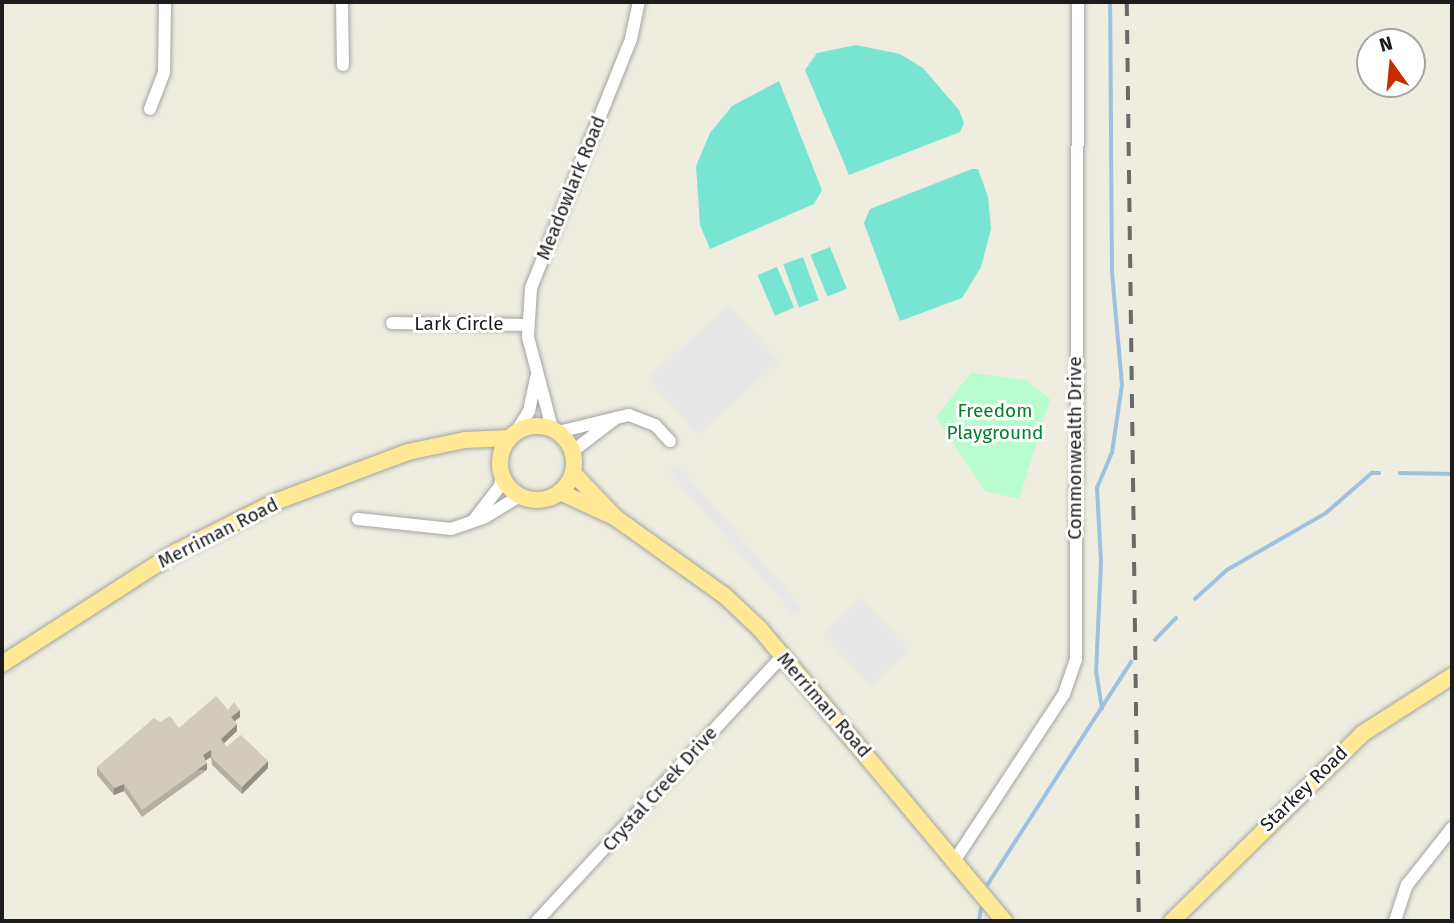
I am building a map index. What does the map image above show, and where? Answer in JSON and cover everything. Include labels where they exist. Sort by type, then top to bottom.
[{"type":"main road","points":[[454,444],[485,454],[520,496],[541,500],[560,492],[573,473],[573,451],[555,430],[533,425],[512,435],[501,472]]},
{"type":"main road","name":"Merriman Road","points":[[2,664],[149,569],[237,520],[390,458],[512,435]]},
{"type":"main road","name":"Merriman Road","points":[[573,473],[616,518]]},
{"type":"main road","name":"Merriman Road","points":[[560,492],[616,518],[725,596],[782,656],[1004,921]]},
{"type":"main road","name":"Starkey Road","points":[[1172,921],[1362,734],[1452,676]]},
{"type":"street","points":[[150,109],[164,73],[164,2]]},
{"type":"street","points":[[342,2],[343,65]]},
{"type":"street","name":"Meadowlark Road","points":[[555,430],[536,378],[527,324],[531,288],[631,39],[639,2]]},
{"type":"street","name":"Commonwealth Drive","points":[[955,860],[1064,694],[1076,660],[1078,2]]},
{"type":"street","name":"Lark Circle","points":[[392,323],[527,324]]},
{"type":"street","name":"Meadowlark Road","points":[[512,435],[529,411],[536,378]]},
{"type":"street","points":[[573,451],[616,418]]},
{"type":"street","points":[[555,430],[616,418],[642,418],[670,441]]},
{"type":"street","points":[[474,520],[500,486],[501,472]]},
{"type":"street","points":[[358,519],[437,529],[474,520],[520,496]]},
{"type":"street","name":"Crystal Creek Drive","points":[[537,921],[782,656]]},
{"type":"street","points":[[1395,921],[1407,885],[1452,828]]},
{"type":"green space","name":"Freedom Playground","points":[[971,373],[1026,380],[1050,399],[1019,499],[985,491],[936,417]]},
{"type":"shaded area","points":[[856,45],[900,54],[923,68],[959,110],[964,123],[960,132],[849,175],[805,70],[817,53]]},
{"type":"shaded area","points":[[779,81],[822,190],[814,204],[710,249],[700,225],[696,166],[710,133],[732,106]]},
{"type":"shaded area","points":[[978,169],[988,197],[991,229],[981,267],[962,298],[900,321],[864,223],[870,209]]},
{"type":"shaded area","points":[[830,247],[847,289],[827,297],[811,255]]},
{"type":"shaded area","points":[[803,257],[819,300],[799,307],[783,264]]},
{"type":"shaded area","points":[[777,267],[794,308],[775,316],[758,275]]},
{"type":"shaded area","points":[[729,305],[780,361],[698,435],[647,379]]},
{"type":"shaded area","points":[[677,464],[802,608],[794,615],[669,471]]},
{"type":"shaded area","points":[[862,598],[910,651],[870,686],[823,633]]},
{"type":"building","points":[[216,696],[228,710],[234,702],[240,710],[231,717],[237,724],[221,739],[226,747],[241,735],[268,761],[242,787],[212,758],[211,750],[203,755],[207,763],[142,810],[124,784],[114,788],[97,767],[154,718],[160,722],[170,716],[179,728]]},
{"type":"waterway","points":[[1102,709],[1096,673],[1101,562],[1097,488],[1112,453],[1122,385],[1112,272],[1110,2]]},
{"type":"waterway","points":[[1195,599],[1227,570],[1326,513],[1372,473],[1379,473]]},
{"type":"waterway","points":[[1400,473],[1452,474]]},
{"type":"waterway","points":[[1155,640],[1176,618]]},
{"type":"waterway","points":[[988,884],[1131,662]]},
{"type":"waterway","points":[[979,921],[981,909]]},
{"type":"railway","points":[[1127,2],[1139,921]]}]
